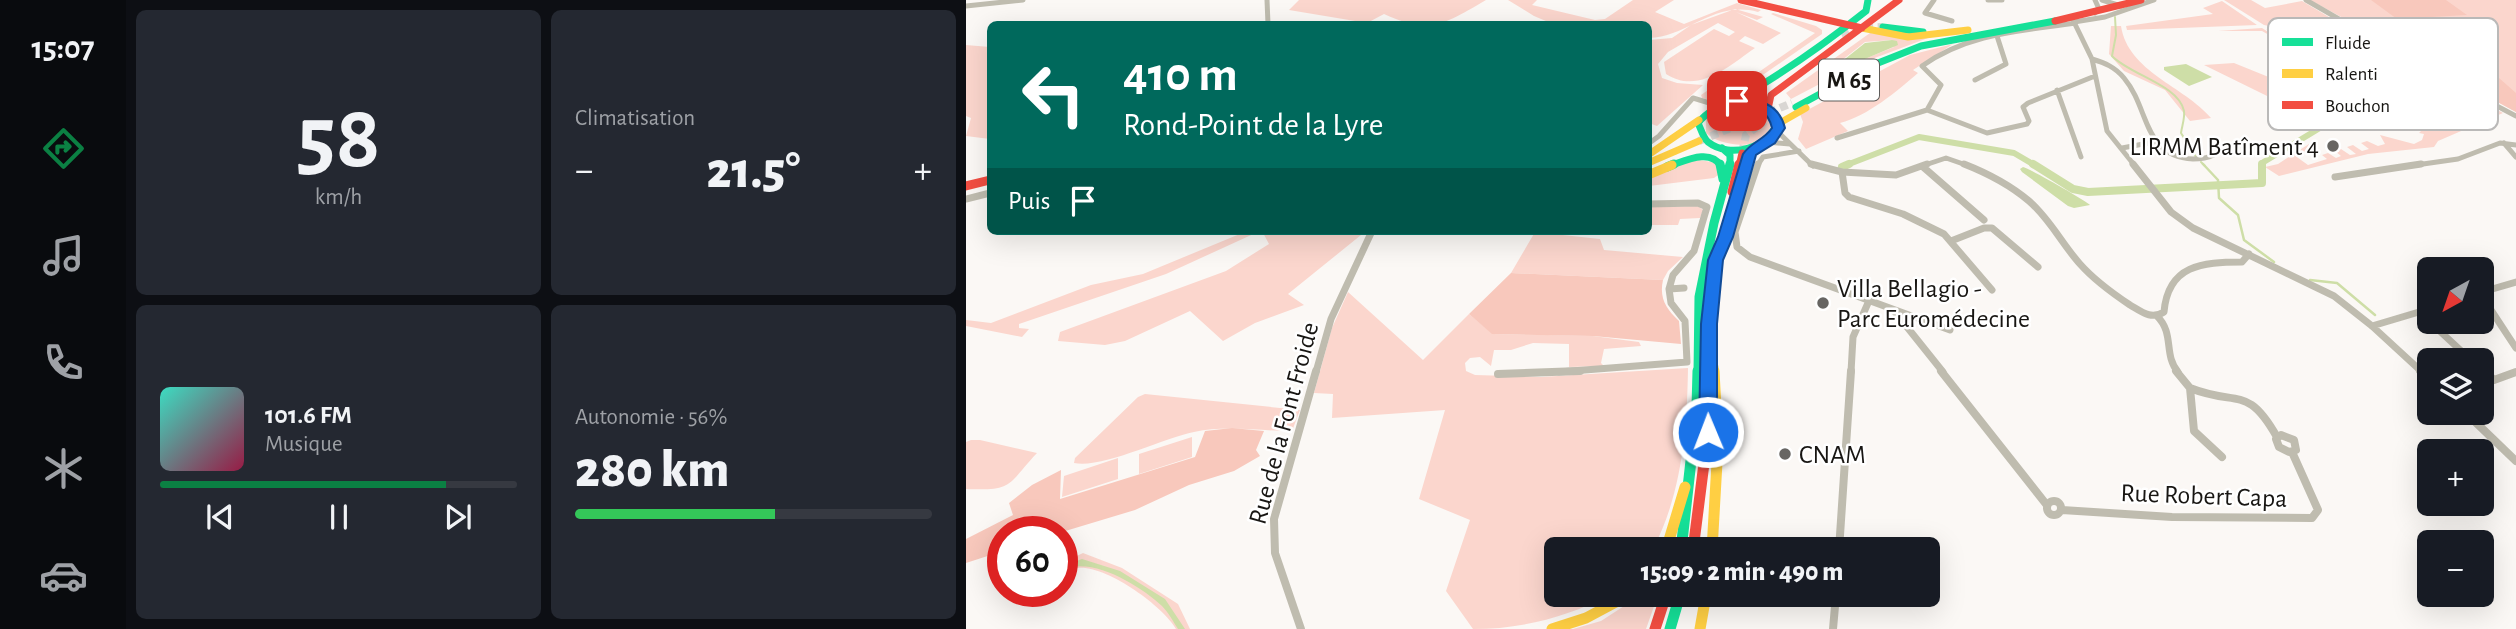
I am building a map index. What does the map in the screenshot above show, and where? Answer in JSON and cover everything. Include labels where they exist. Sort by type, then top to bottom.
[{"type":"main road","points":[[1741,0],[1903,36],[1952,26]]},
{"type":"main road","points":[[1737,101],[1849,25],[1866,11],[1868,0]]},
{"type":"main road","points":[[1768,109],[1771,95],[1899,0]]},
{"type":"main road","name":"M 65","points":[[2124,3],[2074,22],[1940,43],[1901,53],[1794,105],[1893,51],[1996,32],[2059,17],[2102,3],[2141,0]]},
{"type":"main road","points":[[1796,14],[1821,24],[1829,38]]},
{"type":"main road","points":[[1903,36],[1952,26],[1996,32]]},
{"type":"main road","points":[[1884,27],[1919,31]]},
{"type":"main road","points":[[1766,82],[1798,67],[1842,36]]},
{"type":"main road","points":[[1716,260],[1726,237],[1750,154],[1755,148],[1767,142],[1792,114],[1904,55],[1940,43]]},
{"type":"main road","points":[[1652,153],[1702,112],[1716,105],[1737,101],[1754,103],[1776,116],[1778,128]]},
{"type":"main road","points":[[1683,537],[1697,407],[1699,296],[1731,162],[1730,155],[1703,137],[1698,128],[1702,112]]},
{"type":"main road","points":[[1652,162],[1701,144],[1652,167]]},
{"type":"main road","points":[[1652,173],[1706,149],[1755,148]]},
{"type":"main road","points":[[1695,537],[1708,432],[1708,343],[1716,260],[1742,153]]},
{"type":"main road","points":[[1667,167],[1697,157],[1718,160],[1724,168],[1721,199]]},
{"type":"main road","points":[[966,186],[987,182]]},
{"type":"main road","points":[[1708,343],[1713,353],[1718,445],[1714,537]]},
{"type":"main road","points":[[1670,537],[1691,464]]},
{"type":"main road","points":[[1552,629],[1586,618],[1607,607]]},
{"type":"main road","points":[[1655,629],[1662,607]]},
{"type":"main road","points":[[1670,629],[1676,607]]},
{"type":"main road","points":[[1700,629],[1705,607]]},
{"type":"main road","points":[[1706,607],[1708,629]]},
{"type":"street","points":[[966,6],[1023,0]]},
{"type":"street","points":[[1267,0],[1268,21]]},
{"type":"street","points":[[1934,0],[1926,13],[1952,26]]},
{"type":"street","points":[[1988,0],[2002,0]]},
{"type":"street","points":[[1927,110],[1941,85],[1922,66],[1960,43],[1996,32],[2105,17],[2154,0]]},
{"type":"street","points":[[2306,0],[2338,18]]},
{"type":"street","points":[[2059,17],[2074,22],[2098,12],[2102,3]]},
{"type":"street","points":[[2074,22],[2092,59],[2107,131],[2157,197],[2180,220],[2334,296],[2417,367]]},
{"type":"street","points":[[1975,79],[2006,64],[1996,32]]},
{"type":"street","points":[[2092,59],[2103,60],[2129,83],[2154,142],[2169,155],[2195,160],[2213,157],[2227,144]]},
{"type":"street","points":[[1837,138],[1862,128],[1888,123],[1927,110],[1987,133],[2019,127],[2029,121],[2024,107],[2057,90],[2095,76]]},
{"type":"street","points":[[2057,90],[2081,157]]},
{"type":"street","points":[[1652,141],[1660,136],[1683,106],[1693,98],[1702,112]]},
{"type":"street","points":[[2498,107],[2516,116]]},
{"type":"street","points":[[1778,128],[1790,144],[1817,169],[1896,175],[1939,158],[1951,159],[2015,190],[2048,220],[2070,253],[2097,282],[2140,312],[2157,316],[2167,326],[2171,364],[2190,388],[2194,431],[2222,457]]},
{"type":"street","points":[[1767,142],[1790,144]]},
{"type":"street","points":[[2122,148],[2154,142]]},
{"type":"street","points":[[2335,177],[2458,159],[2504,143],[2516,145]]},
{"type":"street","points":[[2504,143],[2516,157]]},
{"type":"street","points":[[1799,151],[1763,158],[1758,163],[1735,232],[1737,247],[1750,257],[1798,272],[1868,303],[1950,330]]},
{"type":"street","points":[[1922,166],[1984,220]]},
{"type":"street","points":[[1842,172],[1845,193],[1849,197],[1903,215],[1944,234],[1992,290]]},
{"type":"street","points":[[966,199],[987,194]]},
{"type":"street","points":[[1498,374],[1540,374],[1684,364],[1689,360],[1685,321],[1671,303],[1669,289],[1673,275],[1694,251],[1707,207],[1701,203],[1652,204]]},
{"type":"street","points":[[1951,241],[1984,228],[1992,228],[2038,267]]},
{"type":"street","name":"Rue de la Font Froide","points":[[1301,629],[1275,553],[1275,519],[1331,319],[1370,235]]},
{"type":"street","points":[[2157,316],[2164,312],[2167,290],[2179,276],[2204,265],[2242,262],[2249,254]]},
{"type":"street","points":[[2494,288],[2516,282]]},
{"type":"street","points":[[1669,289],[1684,288]]},
{"type":"street","points":[[1840,537],[1853,337],[1868,303]]},
{"type":"street","name":"Rue Robert Capa","points":[[1895,312],[2046,504],[2055,502],[2062,510],[2172,517],[2312,518],[2318,510],[2316,500],[2292,452],[2279,447],[2277,437],[2263,411],[2241,397],[2200,393],[2190,388]]},
{"type":"street","points":[[2372,326],[2417,313]]},
{"type":"street","points":[[2494,315],[2516,348]]},
{"type":"street","points":[[2443,334],[2459,348]]},
{"type":"street","points":[[2494,380],[2516,372]]},
{"type":"street","points":[[2479,425],[2516,461]]},
{"type":"street","name":"Rue Robert Capa","points":[[2277,437],[2286,436],[2294,440],[2297,449],[2292,452]]},
{"type":"street","points":[[1833,629],[1835,607]]},
{"type":"shaded area","points":[[1299,0],[1486,0],[1448,21],[1404,21],[1384,14],[1371,21],[1355,21],[1289,10]]},
{"type":"shaded area","points":[[1508,0],[1537,0],[1532,5],[1595,20],[1605,19],[1633,0],[1674,0],[1655,12],[1684,24],[1737,3],[1761,10],[1728,11],[1677,32],[1652,38],[1652,21],[1546,21]]},
{"type":"shaded area","points":[[2224,0],[2251,0],[2265,8],[2302,1],[2329,17],[2268,18],[2268,26]]},
{"type":"shaded area","points":[[2310,0],[2516,0],[2516,112],[2498,102],[2498,18],[2343,18]]},
{"type":"shaded area","points":[[2371,0],[2446,0],[2467,15],[2414,18],[2396,18]]},
{"type":"shaded area","points":[[2222,1],[2257,25],[2127,30],[2126,26],[2213,14],[2203,8]]},
{"type":"shaded area","points":[[1735,9],[1763,17],[1757,20],[1736,12],[1781,33],[1763,44],[1745,36],[1739,41],[1755,48],[1724,70],[1701,80],[1678,80],[1666,74],[1664,62],[1714,29],[1729,36],[1735,32],[1718,23],[1668,52],[1658,64],[1662,78],[1677,83],[1703,85],[1657,126],[1652,124],[1652,40],[1672,38],[1691,25]]},
{"type":"shaded area","points":[[1771,14],[1816,26],[1822,30],[1822,34],[1734,95],[1709,100],[1702,98],[1701,95],[1718,83],[1733,90],[1815,33]]},
{"type":"shaded area","points":[[2111,26],[2121,26],[2126,42],[2145,67],[2211,118],[2190,121],[2165,90],[2124,71],[2109,54]]},
{"type":"shaded area","points":[[2262,28],[2268,34],[2262,31],[2218,31]]},
{"type":"shaded area","points":[[1870,33],[1928,38],[1856,65],[1791,99],[1786,93]],"holes":[[[1892,40],[1894,47],[1840,69],[1831,69],[1865,42]]]},
{"type":"shaded area","points":[[1897,41],[1898,45],[1846,67],[1831,70],[1865,43]]},
{"type":"shaded area","points":[[1953,44],[1913,70],[1918,73],[1882,102],[1851,120],[1840,123],[1848,131],[1806,149],[1798,139],[1803,122],[1800,114],[1910,55]]},
{"type":"shaded area","points":[[966,45],[987,47],[987,139],[966,136],[971,118],[966,116]]},
{"type":"shaded area","points":[[2234,63],[2268,77],[2268,96],[2204,65]]},
{"type":"shaded area","points":[[2186,64],[2212,77],[2189,86],[2164,70],[2164,67]]},
{"type":"shaded area","points":[[2498,77],[2516,93],[2516,112],[2498,102]]},
{"type":"shaded area","points":[[1730,105],[1753,107],[1763,112],[1771,121],[1769,131],[1755,143],[1744,145],[1713,138],[1706,133],[1706,119],[1711,112]]},
{"type":"shaded area","points":[[2422,130],[2464,130],[2438,141],[2434,147],[2368,154],[2279,176],[2265,167],[2278,164],[2309,144],[2315,148],[2294,155],[2308,165],[2327,159],[2322,155],[2328,153],[2336,158],[2341,156],[2335,151],[2341,149],[2350,155],[2356,154],[2347,147],[2353,145],[2362,151],[2369,149],[2361,143],[2367,141],[2378,146],[2385,144],[2380,135],[2414,144],[2422,140],[2424,134],[2419,133]]},
{"type":"shaded area","points":[[1694,159],[1717,163],[1721,173],[1714,178],[1652,186],[1652,177]]},
{"type":"shaded area","points":[[2023,167],[2090,205],[2074,208],[2068,206],[2022,172],[2020,169]]},
{"type":"shaded area","points":[[1698,206],[1703,210],[1700,218],[1680,219],[1678,225],[1652,225],[1652,207]]},
{"type":"shaded area","points":[[1237,235],[1251,235],[1166,274],[1019,324],[1019,328],[1029,329],[1022,337],[966,326],[966,320],[991,323],[1091,285],[1143,274]]},
{"type":"shaded area","points":[[1264,235],[1361,235],[1288,294],[1304,305],[1255,323],[1223,341],[1190,311],[1125,341],[1105,345],[1058,341],[1060,332],[1226,271],[1269,244]]},
{"type":"shaded area","points":[[1533,235],[1600,239],[1604,250],[1683,257],[1668,271],[1663,280],[1511,273]]},
{"type":"shaded area","points":[[1511,273],[1663,280],[1663,298],[1667,308],[1679,321],[1681,344],[1593,336],[1492,334],[1469,314]]},
{"type":"shaded area","points":[[1348,292],[1423,360],[1469,314],[1493,334],[1593,336],[1639,342],[1641,346],[1604,349],[1601,363],[1604,366],[1569,367],[1569,344],[1533,343],[1511,350],[1494,350],[1491,366],[1480,357],[1470,358],[1465,363],[1466,371],[1475,375],[1541,377],[1688,368],[1681,461],[1671,506],[1659,537],[1544,537],[1544,607],[1584,607],[1527,624],[1473,629],[1446,591],[1470,520],[1419,499],[1445,410],[1332,418],[1333,394],[1314,393],[1332,328]]},
{"type":"shaded area","points":[[1145,394],[1300,410],[1292,431],[1206,430],[1181,435],[1100,462],[1074,463],[1075,458],[1138,397]]},
{"type":"shaded area","points":[[1232,428],[1264,431],[1256,450],[1260,456],[1234,471],[1189,485],[1135,510],[1078,527],[1078,516],[1011,516],[1009,503],[1032,485],[1061,470],[1060,499],[1195,457],[1205,431]]},
{"type":"shaded area","points":[[1192,437],[1192,457],[1139,474],[1139,454]]},
{"type":"shaded area","points":[[971,440],[1037,453],[1008,484],[993,489],[966,489],[966,442]]},
{"type":"shaded area","points":[[1118,458],[1118,479],[1062,497],[1064,476]]},
{"type":"shaded area","points":[[987,528],[987,556],[966,563],[966,539]]},
{"type":"shaded area","points":[[1083,553],[1122,568],[1178,604],[1190,629],[1176,629],[1159,609],[1118,580],[1090,569],[1078,568],[1078,555]]},
{"type":"shaded area","points":[[1082,559],[1120,571],[1165,599],[1185,629],[1178,629],[1164,608],[1141,590],[1100,569],[1078,567],[1078,560]]},
{"type":"shaded area","points":[[1623,607],[1654,607],[1646,629],[1573,629],[1601,621]]},
{"type":"waterway","points":[[2115,17],[2116,35],[2112,56],[2164,87],[2180,102],[2184,111],[2181,133],[2196,157]]},
{"type":"waterway","points":[[2033,164],[2073,189],[2088,192],[2262,183],[2262,163],[2316,130]]},
{"type":"waterway","points":[[1847,165],[1919,137],[2014,153],[2036,166]]},
{"type":"waterway","points":[[2203,164],[2218,180],[2219,198],[2238,215],[2244,240],[2274,262]]},
{"type":"waterway","points":[[1842,167],[1847,165]]},
{"type":"waterway","points":[[2310,280],[2337,283],[2375,315]]},
{"type":"tunnel","points":[[1842,36],[1859,28],[1883,27]]},
{"type":"tunnel","points":[[1699,141],[1792,103]]},
{"type":"tunnel","points":[[1742,153],[1746,135],[1765,121]]},
{"type":"traffic: fast","points":[[1737,101],[1767,110],[1778,121],[1774,133],[1761,143],[1742,149],[1723,150],[1706,141],[1698,123],[1704,115],[1714,107],[1744,96],[1806,56],[1866,11],[1868,0]]},
{"type":"traffic: fast","points":[[1796,107],[1873,65],[1921,46],[2055,21]]},
{"type":"traffic: fast","points":[[1883,27],[1923,32]]},
{"type":"traffic: fast","points":[[1682,537],[1697,407],[1699,297],[1714,223],[1731,162],[1730,155],[1722,148]]},
{"type":"traffic: fast","points":[[1667,167],[1694,158],[1712,158],[1718,161],[1722,168],[1723,179]]},
{"type":"traffic: fast","points":[[1670,629],[1676,607]]},
{"type":"traffic: slow","points":[[1862,28],[1908,37],[1968,30]]},
{"type":"traffic: slow","points":[[1778,124],[1806,108]]},
{"type":"traffic: slow","points":[[1652,152],[1699,120]]},
{"type":"traffic: slow","points":[[1652,161],[1699,141]]},
{"type":"traffic: slow","points":[[1652,173],[1672,165]]},
{"type":"traffic: slow","points":[[1713,537],[1718,445],[1714,367]]},
{"type":"traffic: slow","points":[[1670,537],[1685,487]]},
{"type":"traffic: slow","points":[[1552,629],[1586,618],[1607,607]]},
{"type":"traffic: slow","points":[[1700,629],[1704,607]]},
{"type":"traffic: jam","points":[[1741,0],[1862,28]]},
{"type":"traffic: jam","points":[[1768,109],[1771,95],[1899,0]]},
{"type":"traffic: jam","points":[[2055,21],[2141,0]]},
{"type":"traffic: jam","points":[[1695,537],[1708,432],[1709,324],[1716,260],[1750,154],[1755,148]]},
{"type":"traffic: jam","points":[[1732,192],[1742,153]]},
{"type":"traffic: jam","points":[[966,186],[987,181]]},
{"type":"traffic: jam","points":[[1655,629],[1662,607]]},
{"type":"place","name":"LIRMM Batîment 4","points":[[2333,146]]},
{"type":"place","name":"Villa Bellagio - Parc Euromédecine","points":[[1823,303]]},
{"type":"place","name":"CNAM","points":[[1785,454]]},
{"type":"route","points":[[1708,432],[1709,324],[1716,260],[1726,237],[1750,154],[1755,148],[1771,140],[1778,128],[1776,116],[1762,105],[1737,101]]}]
